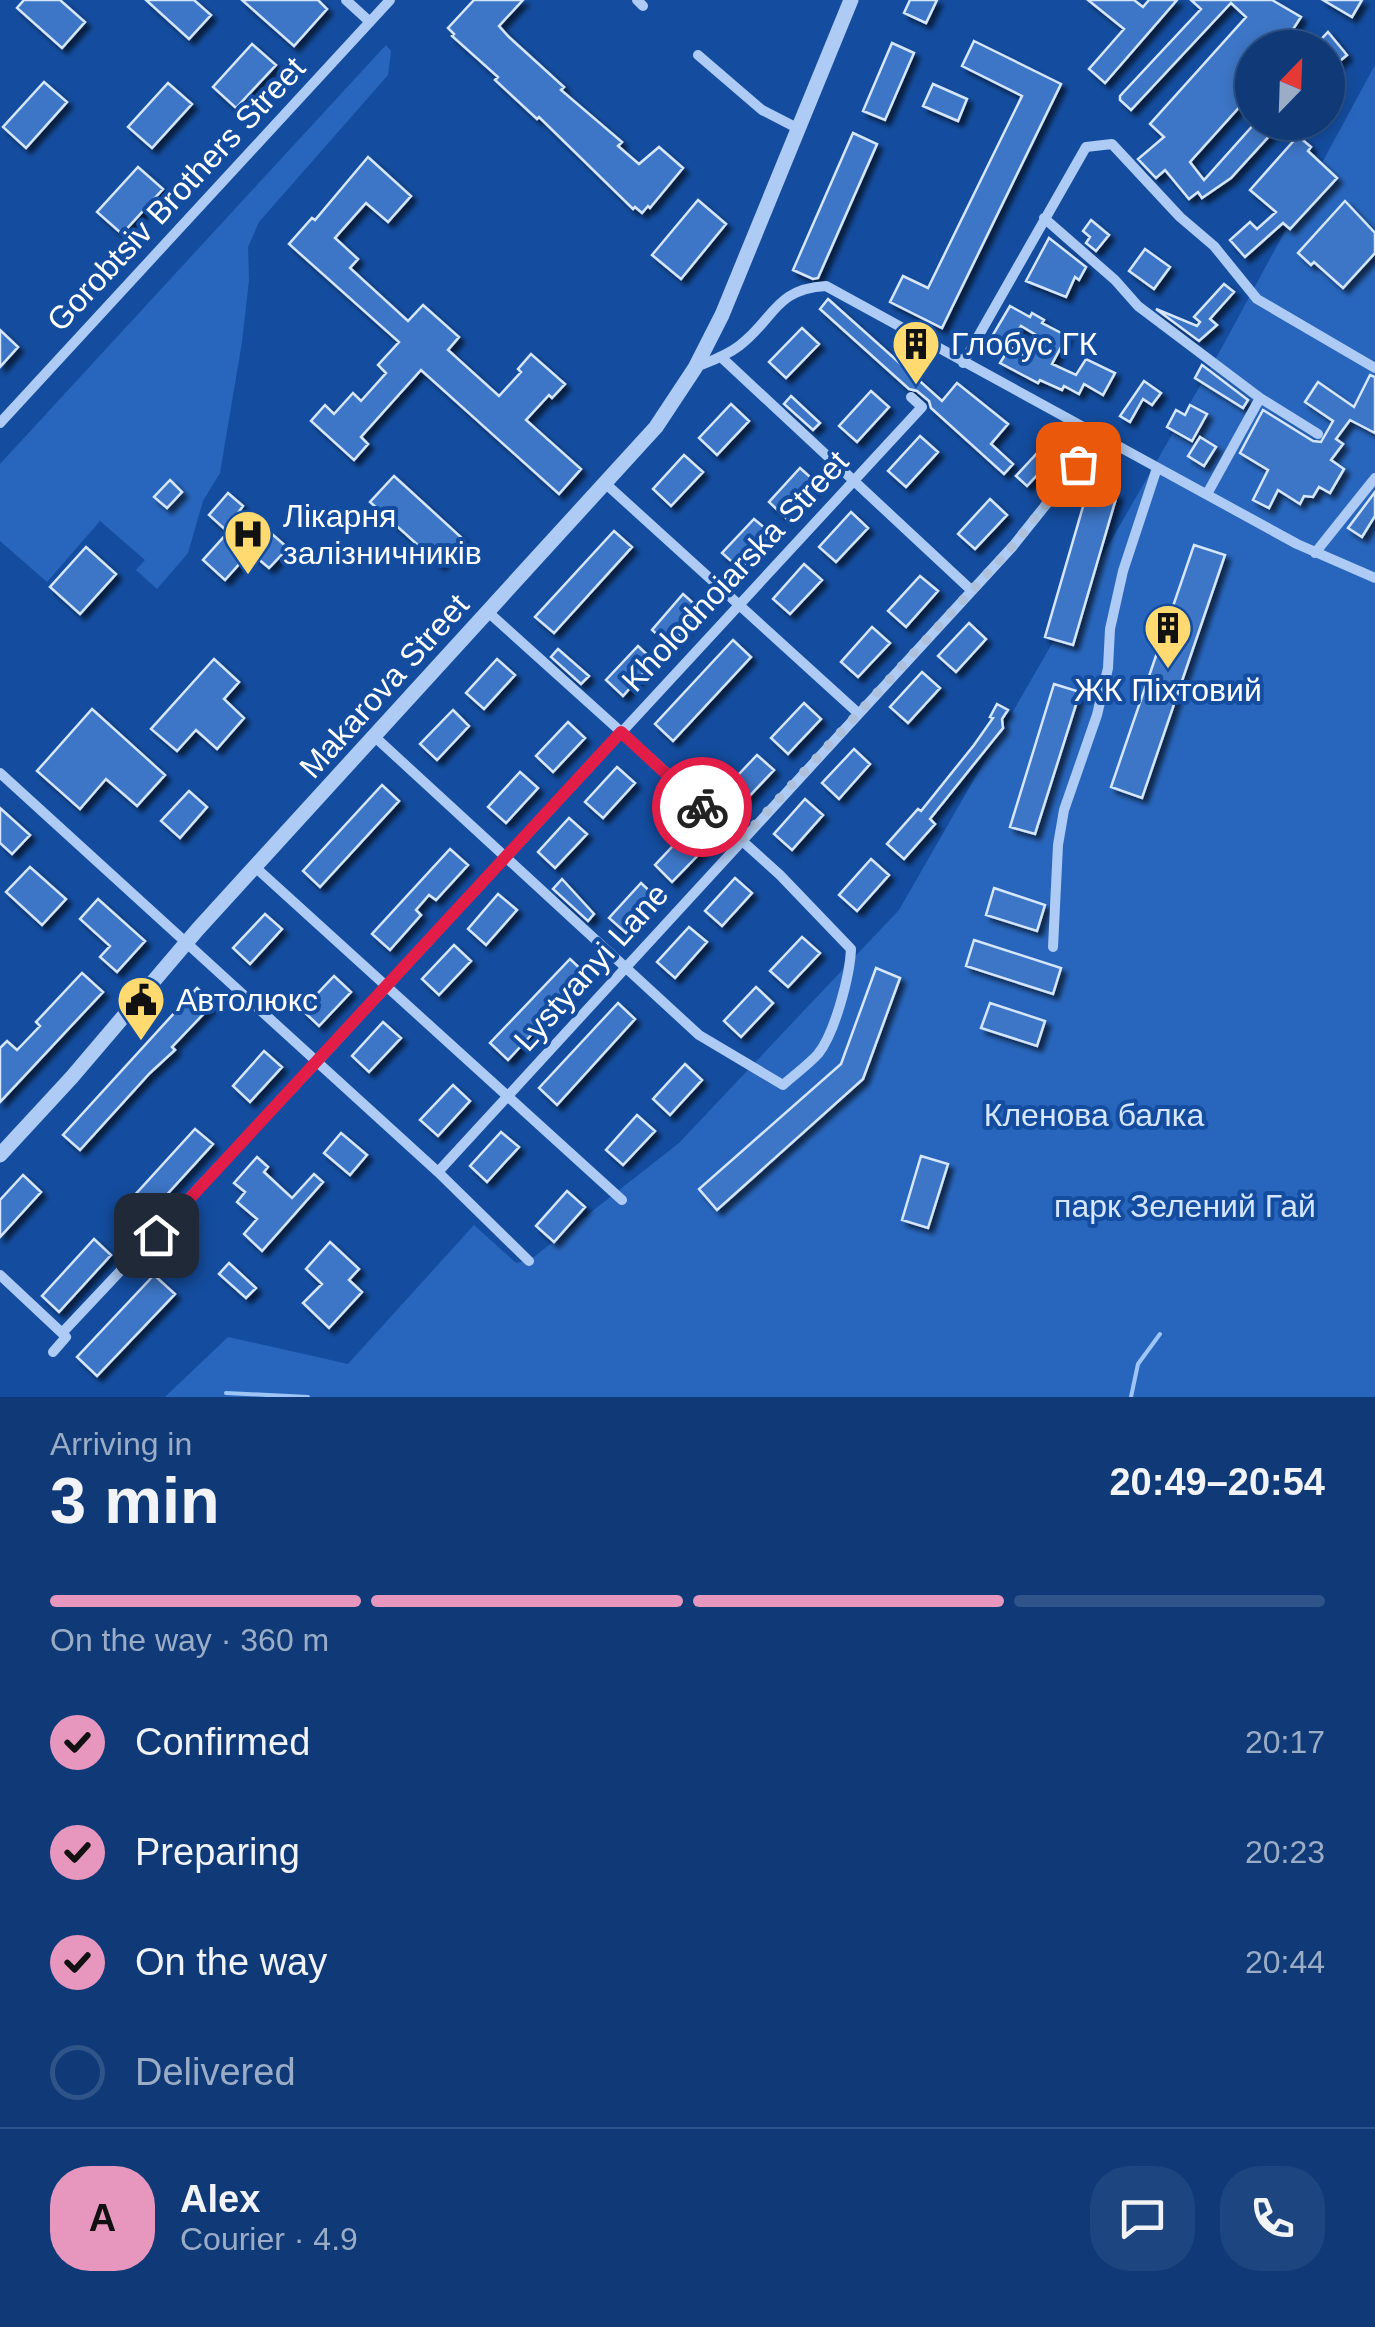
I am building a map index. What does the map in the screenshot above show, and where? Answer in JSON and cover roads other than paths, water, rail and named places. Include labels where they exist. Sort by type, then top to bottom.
[{"type":"street","points":[[346,0],[370,22]]},
{"type":"street","name":"Gorobtsiv Brothers Street","points":[[0,423],[390,0]]},
{"type":"street","name":"Makarova Street","points":[[0,1155],[186,943],[656,427],[695,368],[722,316],[852,0]]},
{"type":"street","points":[[698,54],[762,110],[800,128]]},
{"type":"street","points":[[963,364],[1086,147],[1112,144],[1180,218],[1214,246],[1257,300],[1375,368]]},
{"type":"street","points":[[1044,218],[1138,306],[1260,398],[1318,434]]},
{"type":"street","points":[[695,368],[740,345],[798,288],[826,286],[1316,553],[1375,578]]},
{"type":"street","points":[[722,357],[970,589]]},
{"type":"street","name":"Kholodnoiarska Street","points":[[53,1352],[66,1337],[62,1333],[922,408],[911,397]]},
{"type":"street","points":[[1207,494],[1260,398]]},
{"type":"street","name":"Lystyanyi Lane","points":[[438,1172],[1013,546],[1100,437]]},
{"type":"street","points":[[1053,946],[1058,845],[1064,810],[1100,702],[1123,571],[1157,468]]},
{"type":"street","points":[[1316,553],[1375,478]]},
{"type":"street","points":[[606,484],[858,713]]},
{"type":"street","points":[[375,737],[699,1035],[783,1085],[818,1054],[850,966],[852,949],[741,840],[488,612]]},
{"type":"street","points":[[0,773],[438,1172],[529,1260]]},
{"type":"street","points":[[255,867],[622,1200]]},
{"type":"street","points":[[0,1275],[62,1333]]},
{"type":"waterway","points":[[1131,1397],[1138,1364],[1160,1334]]},
{"type":"waterway","points":[[226,1393],[308,1397]]},
{"type":"place","name":"Глобус ГК","points":[[916,386]]},
{"type":"place","name":"Лікарня залізничників","points":[[248,576]]},
{"type":"place","name":"ЖК Піхтовий","points":[[1168,670]]},
{"type":"place","name":"Автолюкс","points":[[141,1042]]},
{"type":"park label","name":"Кленова балка","points":[[1094,1115]]},
{"type":"park label","name":"парк Зелений Гай","points":[[1185,1206]]}]
